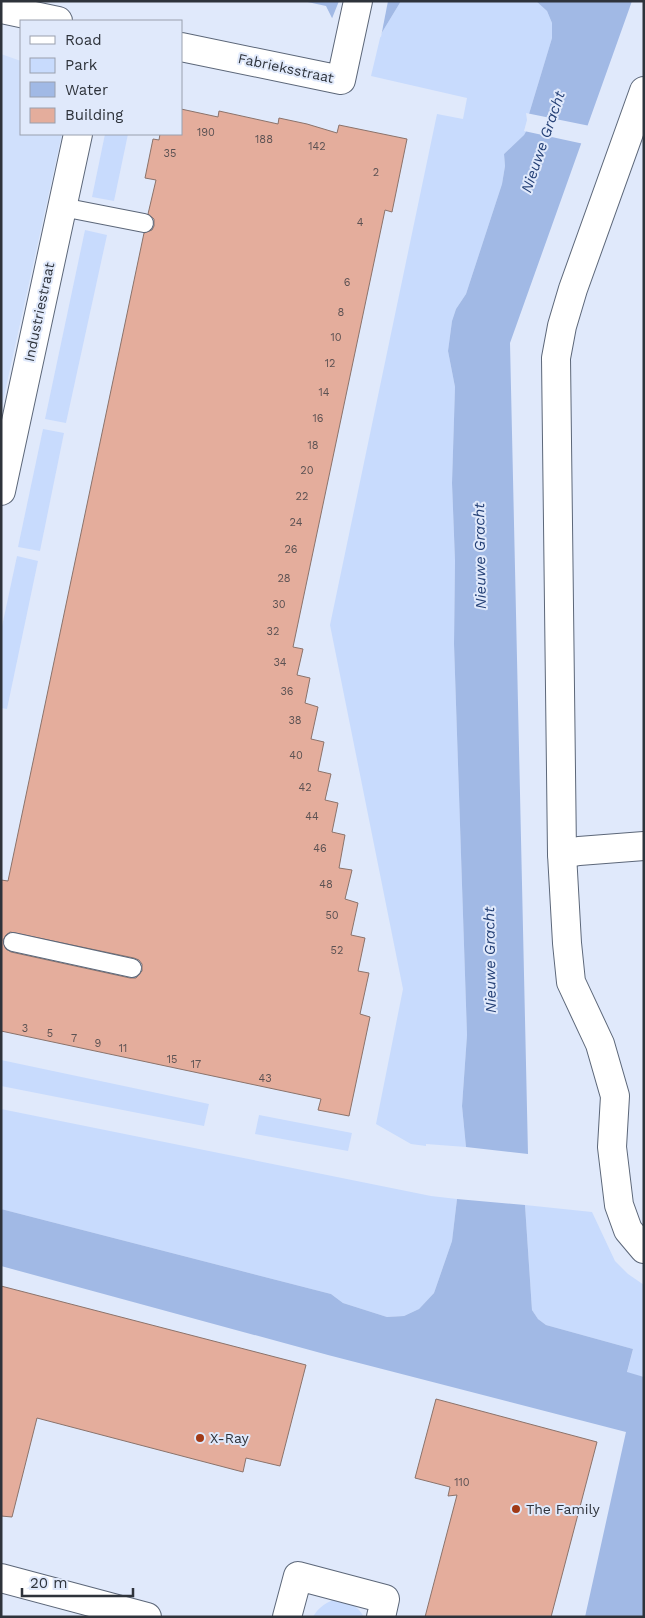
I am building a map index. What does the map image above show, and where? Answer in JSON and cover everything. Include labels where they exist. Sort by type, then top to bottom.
[{"type":"street","name":"Fabrieksstraat","points":[[182,46],[341,80],[358,1]]},
{"type":"street","points":[[1,9],[53,20]]},
{"type":"street","points":[[644,91],[573,289],[562,326],[556,358],[562,854],[567,943],[572,982],[600,1044],[615,1096],[612,1147],[619,1205],[628,1230],[644,1249]]},
{"type":"street","name":"Industriestraat","points":[[1,491],[9,417],[62,207],[78,135]]},
{"type":"street","points":[[562,854],[644,846]]},
{"type":"street","points":[[287,1617],[298,1576],[385,1599],[380,1617]]},
{"type":"street","points":[[1,1578],[147,1617]]},
{"type":"lane","points":[[62,207],[144,224]]},
{"type":"lane","points":[[13,942],[132,968]]},
{"type":"shaded area","points":[[1,54],[20,61],[20,135],[62,135],[1,410]]},
{"type":"green space","points":[[401,1],[536,1],[547,11],[552,23],[552,38],[529,114],[528,128],[524,135],[504,154],[505,166],[502,184],[466,294],[456,309],[452,321],[448,351],[455,387],[452,483],[455,561],[454,644],[467,1035],[462,1106],[466,1147],[411,1144],[376,1124],[403,989],[330,625],[437,114],[463,119],[467,98],[371,76],[381,34]]},
{"type":"green space","points":[[105,135],[128,135],[114,201],[92,197]]},
{"type":"green space","points":[[85,230],[107,235],[66,423],[45,419]]},
{"type":"green space","points":[[43,429],[64,433],[40,551],[18,547]]},
{"type":"green space","points":[[17,556],[38,561],[7,709],[1,708],[1,631]]},
{"type":"green space","points":[[1,1060],[209,1104],[204,1126],[1,1086]]},
{"type":"green space","points":[[1,1109],[431,1196],[457,1199],[452,1241],[434,1293],[419,1309],[404,1316],[387,1317],[343,1303],[331,1294],[1,1209]]},
{"type":"green space","points":[[259,1115],[352,1133],[348,1151],[255,1134]]},
{"type":"green space","points":[[525,1205],[592,1212],[615,1261],[628,1274],[644,1285],[644,1377],[627,1373],[633,1349],[546,1325],[538,1319],[532,1310]]},
{"type":"green space","points":[[333,1600],[351,1604],[364,1617],[313,1617],[317,1611]]},
{"type":"water","points":[[303,1],[401,1],[381,34],[332,18],[326,6]]},
{"type":"water","name":"Nieuwe Gracht","points":[[536,1],[632,1],[510,343],[528,1154],[466,1147],[462,1106],[467,1035],[454,644],[455,561],[452,483],[455,387],[448,351],[452,321],[456,309],[466,294],[502,184],[505,166],[504,154],[524,135],[528,128],[529,114],[552,38],[552,23],[547,11]]},
{"type":"water","points":[[457,1199],[525,1205],[532,1310],[538,1319],[546,1325],[633,1349],[627,1372],[644,1377],[644,1617],[585,1617],[626,1432],[328,1355],[1,1266],[1,1209],[331,1294],[343,1303],[387,1317],[404,1316],[419,1309],[434,1293],[452,1241]]},
{"type":"pier","points":[[339,1],[388,1],[381,37],[331,21]]},
{"type":"pier","points":[[526,113],[590,126],[584,144],[524,131],[527,120]]},
{"type":"building","points":[[182,109],[218,117],[219,111],[278,124],[279,118],[337,133],[339,125],[407,139],[392,212],[385,210],[293,647],[303,649],[297,675],[310,678],[305,703],[318,707],[311,739],[324,742],[318,771],[331,774],[325,800],[338,803],[332,832],[345,835],[339,868],[352,870],[345,899],[358,903],[351,935],[365,938],[358,971],[369,973],[360,1014],[370,1017],[349,1116],[318,1110],[321,1099],[1,1031],[1,880],[8,881],[144,233],[152,230],[154,226],[154,219],[148,214],[156,180],[145,178],[153,139],[159,140],[160,135],[182,135]],"holes":[[[10,932],[139,960],[142,964],[142,971],[136,978],[130,978],[11,952],[6,949],[3,940]]]},
{"type":"building","name":"X-Ray","points":[[1,1286],[306,1365],[280,1466],[246,1458],[243,1472],[37,1418],[12,1517],[1,1516]]},
{"type":"building","name":"The Family","points":[[436,1399],[597,1442],[551,1617],[425,1617],[457,1495],[448,1496],[450,1487],[415,1478]]},
{"type":"place","name":"X-Ray","points":[[200,1438]]},
{"type":"place","name":"The Family","points":[[516,1509]]}]
